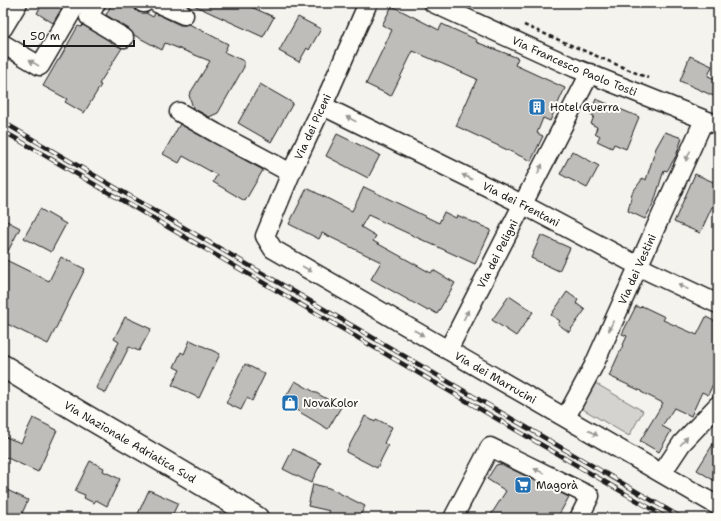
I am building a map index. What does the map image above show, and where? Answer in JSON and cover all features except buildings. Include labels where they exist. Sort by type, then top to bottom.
[{"type":"main road","name":"Via Nazionale Adriatica Sud","points":[[3,366],[257,518]]},
{"type":"street","points":[[3,28],[18,3]]},
{"type":"street","points":[[3,44],[40,66],[77,3]]},
{"type":"street","points":[[96,3],[88,17],[124,38]]},
{"type":"street","points":[[157,3],[184,15]]},
{"type":"street","name":"Via dei Piceni","points":[[273,249],[265,236],[291,173],[323,106],[368,3]]},
{"type":"street","name":"Via Francesco Paolo Tosti","points":[[433,3],[590,73],[711,123]]},
{"type":"street","name":"Via dei Peligni","points":[[448,350],[590,73]]},
{"type":"street","name":"Via dei Frentani","points":[[323,106],[522,204],[638,265],[718,304]]},
{"type":"street","points":[[179,112],[291,173]]},
{"type":"street","name":"Via dei Vestini","points":[[566,417],[593,367],[638,265],[711,123]]},
{"type":"street","name":"Via dei Marrucini","points":[[273,249],[718,506]]},
{"type":"street","points":[[662,473],[682,443],[718,405]]},
{"type":"street","points":[[453,518],[490,447],[590,496],[578,518]]},
{"type":"path","name":"Via Francesco Paolo Tosti","points":[[520,23],[649,79]]},
{"type":"shaded area","points":[[595,383],[643,411],[629,436],[581,408]]},
{"type":"railway","points":[[3,122],[682,518]]},
{"type":"railway","points":[[3,131],[667,518]]},
{"type":"place","name":"Hotel Guerra","points":[[537,107]]},
{"type":"place","name":"NovaKolor","points":[[290,403]]},
{"type":"place","name":"Magorà","points":[[523,485]]}]
